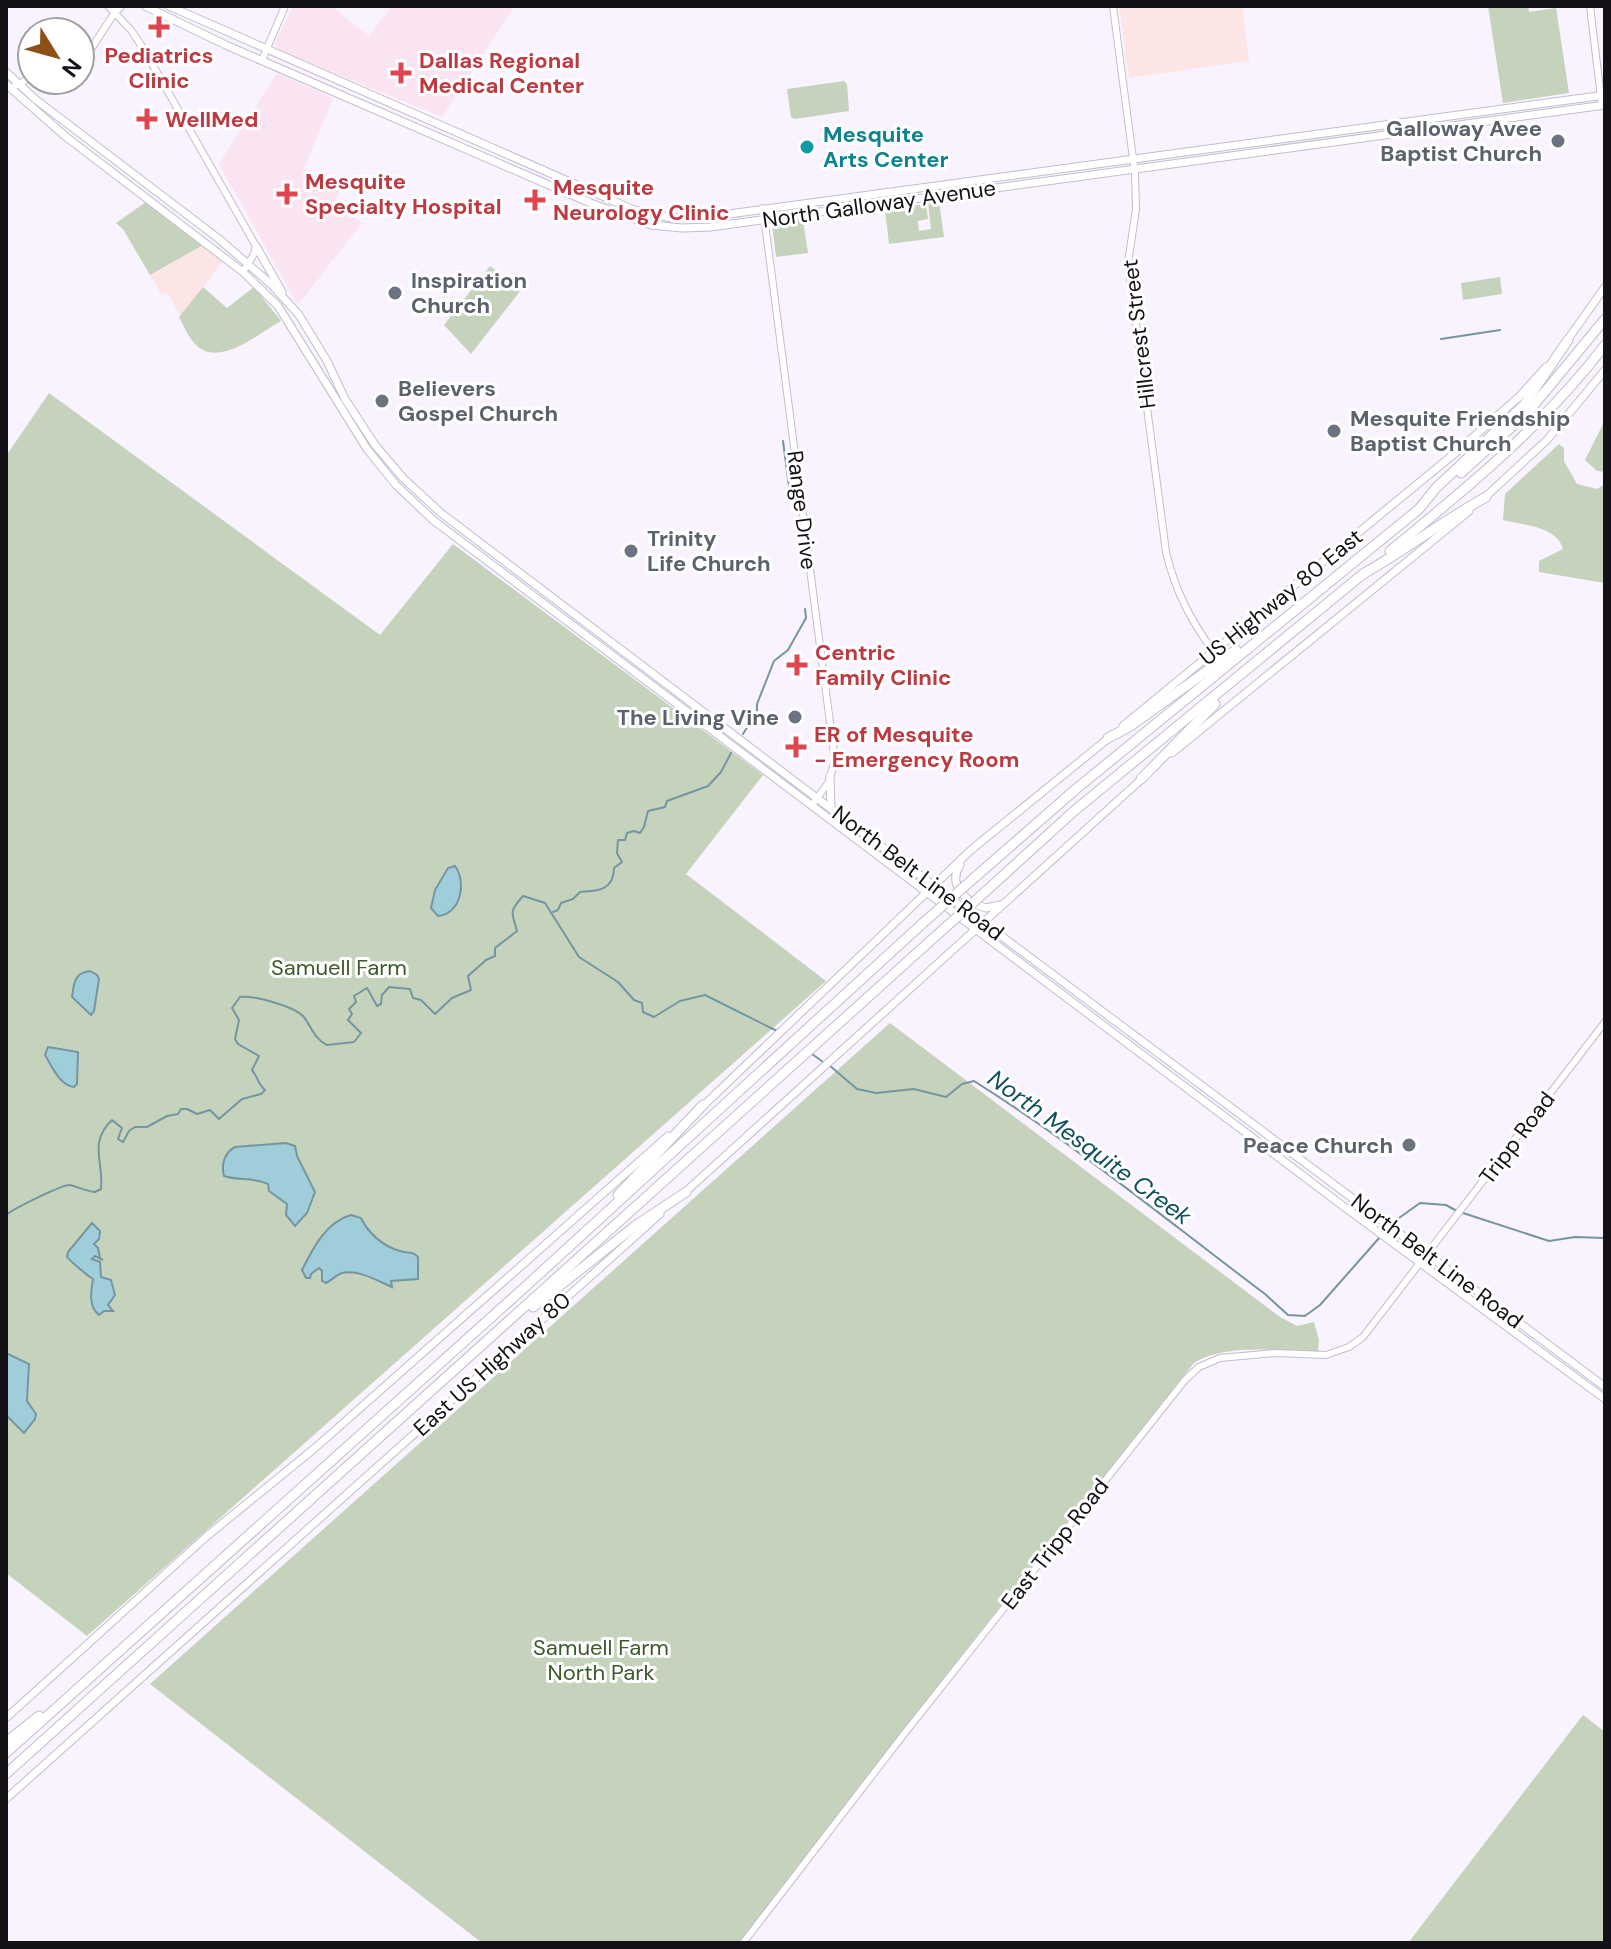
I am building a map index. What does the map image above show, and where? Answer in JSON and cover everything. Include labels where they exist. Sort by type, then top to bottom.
[{"type":"highway","points":[[6,1753],[1068,795],[1496,443],[1529,411],[1605,319]]},
{"type":"highway","points":[[1419,509],[1436,488],[1524,405],[1568,340]]},
{"type":"highway","points":[[6,1774],[1074,811],[1236,681],[1529,432],[1605,345]]},
{"type":"highway","points":[[1363,574],[1390,559],[1449,517],[1486,497]]},
{"type":"highway","points":[[1108,738],[1129,727],[1249,642],[1267,633]]},
{"type":"highway","points":[[1141,779],[1236,681]]},
{"type":"highway","points":[[525,1287],[703,1105]]},
{"type":"highway","points":[[444,1380],[635,1226],[686,1192]]},
{"type":"highway","points":[[6,1742],[108,1662]]},
{"type":"main road","name":"North Galloway Avenue","points":[[145,6],[207,37],[593,204],[651,225],[697,227],[764,218],[1134,163],[1205,149],[1603,96]]},
{"type":"main road","name":"North Galloway Avenue","points":[[169,6],[647,214],[687,218],[1134,163],[1206,158],[1604,105]]},
{"type":"main road","points":[[177,23],[182,12]]},
{"type":"main road","points":[[207,37],[212,30],[233,36]]},
{"type":"main road","points":[[288,71],[295,66],[305,67]]},
{"type":"main road","points":[[6,72],[11,85],[35,99],[249,264],[289,304]]},
{"type":"main road","name":"North Belt Line Road","points":[[11,85],[65,136],[243,272],[278,306],[361,439],[396,485],[433,520],[667,697],[868,842],[933,885],[1605,1387]]},
{"type":"main road","points":[[409,123],[414,114]]},
{"type":"main road","points":[[1205,149],[1206,158]]},
{"type":"main road","points":[[256,246],[289,304]]},
{"type":"main road","name":"US Highway 80 East","points":[[933,885],[971,850],[1499,416],[1568,340],[1605,287]]},
{"type":"main road","name":"North Belt Line Road","points":[[289,304],[374,442],[403,478],[441,513],[673,689],[814,802],[831,809],[926,891],[1375,1230],[1605,1399]]},
{"type":"main road","points":[[978,930],[1141,779],[1211,719],[1318,636],[1486,497],[1547,440],[1605,370]]},
{"type":"main road","points":[[667,697],[673,689]]},
{"type":"main road","points":[[830,776],[831,809]]},
{"type":"main road","points":[[971,850],[954,875],[957,887],[966,898],[986,908],[1008,901]]},
{"type":"main road","points":[[6,1718],[207,1536],[315,1448],[703,1105],[933,885]]},
{"type":"main road","name":"East US Highway 80","points":[[6,1799],[978,930]]},
{"type":"main road","points":[[1120,1037],[1126,1029]]},
{"type":"main road","points":[[1178,1081],[1189,1077]]},
{"type":"main road","points":[[1185,1087],[1189,1077]]},
{"type":"main road","points":[[1579,1379],[1584,1372]]},
{"type":"street","points":[[262,60],[285,6]]},
{"type":"street","name":"Hillcrest Street","points":[[1113,6],[1134,163],[1136,209],[1128,263],[1166,552],[1180,598],[1214,652]]},
{"type":"street","points":[[1590,6],[1604,105]]},
{"type":"street","points":[[96,41],[114,8],[143,48],[256,246],[243,272]]},
{"type":"street","name":"Range Drive","points":[[763,208],[835,761],[814,802]]},
{"type":"street","name":"Tripp Road","points":[[1428,1254],[1605,1022]]},
{"type":"street","name":"East Tripp Road","points":[[743,1943],[904,1734],[1185,1380],[1199,1367],[1220,1358],[1276,1353],[1326,1355],[1349,1347],[1371,1329],[1428,1254]]},
{"type":"shaded area","name":"Dallas Regional Medical Center","points":[[293,6],[331,6],[369,36],[392,6],[515,6],[442,117],[278,50],[275,43]]},
{"type":"shaded area","points":[[1119,6],[1242,6],[1249,61],[1129,78]]},
{"type":"shaded area","name":"Mesquite Specialty Hospital","points":[[277,73],[333,98],[304,169],[344,187],[333,202],[362,223],[298,305],[219,164]]},
{"type":"shaded area","points":[[203,245],[224,260],[181,316],[167,293],[162,295],[150,275]]},
{"type":"green space","points":[[1488,6],[1528,6],[1529,12],[1556,8],[1569,93],[1503,103]]},
{"type":"green space","points":[[844,81],[847,84],[849,111],[795,119],[791,117],[787,89]]},
{"type":"green space","points":[[146,202],[203,245],[150,275],[123,229],[116,223]]},
{"type":"green space","points":[[939,202],[944,237],[889,244],[885,209],[926,204],[928,219],[918,221],[919,231],[931,229],[928,203]]},
{"type":"green space","points":[[803,220],[808,253],[776,257],[772,224]]},
{"type":"green space","points":[[490,266],[521,290],[471,354],[444,325]]},
{"type":"green space","points":[[1500,277],[1502,294],[1463,300],[1461,283]]},
{"type":"green space","points":[[203,287],[227,308],[254,287],[281,321],[228,351],[206,351],[193,342],[179,317]]},
{"type":"green space","name":"Samuell Farm","points":[[49,393],[380,635],[453,544],[763,775],[686,874],[826,981],[87,1636],[6,1573],[6,456]]},
{"type":"green space","points":[[1605,393],[1605,472],[1597,471],[1585,460],[1603,424]]},
{"type":"green space","points":[[1559,444],[1564,448],[1564,461],[1577,484],[1597,489],[1605,484],[1605,583],[1539,572],[1539,561],[1563,549],[1560,541],[1547,531],[1503,520],[1505,494]]},
{"type":"green space","name":"Samuell Farm North Park","points":[[890,1023],[1280,1317],[1297,1326],[1314,1322],[1319,1340],[1318,1352],[1237,1350],[1194,1363],[964,1652],[742,1943],[482,1943],[150,1684]]},
{"type":"green space","points":[[1583,1715],[1605,1732],[1605,1943],[1408,1943]]},
{"type":"water","points":[[455,866],[461,880],[460,896],[452,910],[438,916],[431,908],[435,890],[448,868]]},
{"type":"water","points":[[90,971],[99,979],[91,1015],[72,997],[78,976]]},
{"type":"water","points":[[48,1047],[78,1052],[77,1084],[74,1087],[64,1083],[56,1074],[45,1055]]},
{"type":"water","points":[[286,1143],[295,1146],[315,1192],[307,1213],[295,1226],[286,1215],[287,1204],[269,1191],[268,1184],[224,1176],[223,1172],[226,1156],[235,1147]]},
{"type":"water","points":[[351,1215],[361,1218],[382,1243],[418,1257],[418,1279],[391,1281],[392,1287],[368,1276],[348,1272],[326,1283],[322,1281],[319,1268],[310,1278],[306,1278],[302,1270],[321,1237],[334,1223]]},
{"type":"water","points":[[92,1223],[100,1231],[99,1239],[94,1244],[103,1260],[95,1256],[92,1259],[100,1262],[101,1277],[111,1280],[115,1295],[108,1305],[113,1311],[104,1311],[99,1315],[92,1303],[93,1279],[67,1257]]},
{"type":"water","points":[[6,1353],[29,1364],[27,1401],[36,1414],[24,1433],[6,1415]]},
{"type":"waterway","points":[[1441,339],[1500,330]]},
{"type":"waterway","points":[[783,441],[789,486]]},
{"type":"waterway","points":[[743,734],[757,712],[757,704],[774,661],[788,650],[806,618],[805,609]]},
{"type":"waterway","points":[[553,912],[558,910],[561,903],[573,899],[580,892],[598,890],[607,885],[614,868],[622,862],[617,853],[618,840],[625,840],[627,833],[640,833],[648,811],[665,807],[667,801],[708,786],[721,772],[731,753]]},
{"type":"waterway","name":"North Mesquite Creek","points":[[6,1215],[66,1186],[95,1192],[101,1189],[99,1145],[105,1128],[112,1120],[122,1128],[118,1139],[123,1142],[135,1127],[147,1127],[167,1116],[178,1114],[181,1109],[197,1114],[210,1110],[219,1119],[242,1099],[261,1094],[265,1090],[252,1070],[259,1056],[235,1039],[239,1020],[232,1008],[240,997],[273,1002],[298,1012],[318,1039],[327,1045],[354,1042],[361,1033],[348,1020],[352,1014],[349,1009],[356,1002],[354,996],[367,988],[377,1006],[389,987],[410,989],[413,998],[421,1000],[435,1014],[452,998],[471,990],[468,976],[495,956],[495,948],[517,931],[512,913],[523,896],[545,903],[579,957],[618,982],[634,1000],[642,1003],[643,1012],[654,1017],[680,1001],[705,995],[777,1031]]},
{"type":"waterway","name":"North Mesquite Creek","points":[[812,1054],[823,1062]]},
{"type":"waterway","name":"North Mesquite Creek","points":[[829,1065],[857,1089],[876,1093],[914,1089],[946,1097],[962,1084],[974,1081],[1086,1158],[1265,1294],[1288,1315],[1305,1316],[1320,1305],[1380,1237]]},
{"type":"waterway","name":"North Mesquite Creek","points":[[1392,1223],[1420,1203],[1446,1205],[1457,1211]]},
{"type":"waterway","name":"North Mesquite Creek","points":[[1463,1213],[1549,1241],[1575,1237],[1605,1238]]},
{"type":"place","name":"Pediatrics Clinic","points":[[159,27]]},
{"type":"place","name":"Dallas Regional Medical Center","points":[[401,73]]},
{"type":"place","name":"WellMed","points":[[147,119]]},
{"type":"place","name":"Galloway Avee Baptist Church","points":[[1558,141]]},
{"type":"place","name":"Mesquite Arts Center","points":[[807,147]]},
{"type":"place","name":"Mesquite Specialty Hospital","points":[[287,194]]},
{"type":"place","name":"Mesquite Neurology Clinic","points":[[535,200]]},
{"type":"place","name":"Inspiration Church","points":[[395,293]]},
{"type":"place","name":"Believers Gospel Church","points":[[382,401]]},
{"type":"place","name":"Mesquite Friendship Baptist Church","points":[[1334,431]]},
{"type":"place","name":"Trinity Life Church","points":[[631,551]]},
{"type":"place","name":"Centric Family Clinic","points":[[797,665]]},
{"type":"place","name":"The Living Vine","points":[[795,717]]},
{"type":"place","name":"ER of Mesquite - Emergency Room","points":[[796,747]]},
{"type":"place","name":"Peace Church","points":[[1409,1145]]}]
